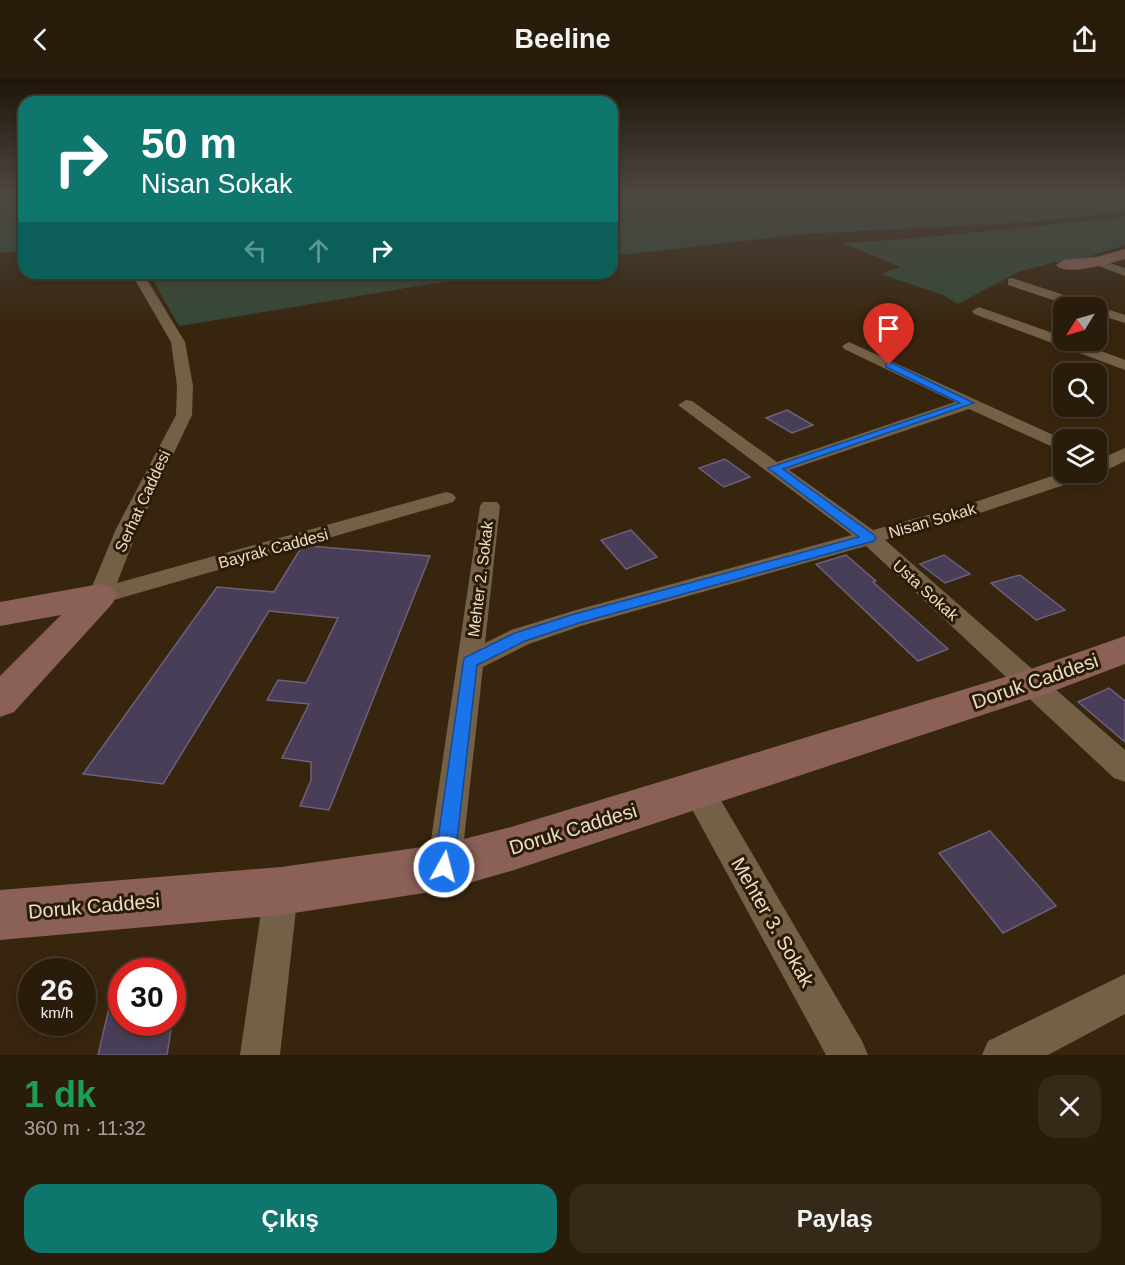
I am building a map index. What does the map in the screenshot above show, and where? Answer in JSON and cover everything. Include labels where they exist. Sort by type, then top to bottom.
[{"type":"street","points":[[1064,265],[1097,262],[1125,254]]},
{"type":"street","points":[[1097,262],[1125,272]]},
{"type":"street","name":"Serhat Caddesi","points":[[0,701],[100,596],[127,529],[184,415],[186,401],[178,342],[141,279]]},
{"type":"street","points":[[1012,282],[1057,297]]},
{"type":"street","points":[[979,311],[1125,365]]},
{"type":"street","points":[[1107,313],[1125,319]]},
{"type":"street","points":[[849,346],[1053,442]]},
{"type":"street","points":[[774,468],[969,403]]},
{"type":"street","name":"Usta Sokak","points":[[686,405],[870,538],[1125,769]]},
{"type":"street","name":"Nisan Sokak","points":[[1107,462],[1125,454]]},
{"type":"street","points":[[1107,471],[1125,476]]},
{"type":"street","name":"Nisan Sokak","points":[[470,662],[520,637],[576,619],[987,505],[1053,482]]},
{"type":"street","name":"Bayrak Caddesi","points":[[100,596],[446,498]]},
{"type":"street","name":"Mehter 2. Sokak","points":[[444,867],[490,506]]},
{"type":"street","points":[[0,614],[100,596]]},
{"type":"street","name":"Doruk Caddesi","points":[[0,915],[281,891],[444,867],[511,849],[698,790],[1030,684],[1125,650]]},
{"type":"street","name":"Mehter 3. Sokak","points":[[698,790],[848,1055]]},
{"type":"street","points":[[260,1055],[281,891]]},
{"type":"street","points":[[1002,1055],[1020,1048],[1125,993]]},
{"type":"green space","points":[[0,238],[18,238],[18,252],[0,253]]},
{"type":"green space","points":[[618,238],[772,238],[618,255]]},
{"type":"green space","points":[[918,238],[1125,238],[1125,245],[1079,260],[1055,262],[1018,272],[958,304],[943,295],[881,274],[900,267],[843,243]]},
{"type":"green space","points":[[152,279],[460,279],[179,326]]},
{"type":"building","points":[[787,410],[813,425],[792,433],[766,418]]},
{"type":"building","points":[[725,459],[750,477],[724,487],[699,468]]},
{"type":"building","points":[[631,530],[657,557],[626,569],[601,540]]},
{"type":"building","points":[[309,546],[430,556],[329,810],[300,806],[311,780],[311,762],[282,758],[309,704],[267,700],[278,680],[306,683],[338,618],[269,611],[163,784],[83,774],[217,587],[274,592],[301,548]]},
{"type":"building","points":[[846,555],[948,649],[918,661],[816,564]]},
{"type":"building","points":[[944,555],[970,574],[945,583],[920,564]]},
{"type":"building","points":[[1020,575],[1065,610],[1036,620],[991,583]]},
{"type":"building","points":[[1109,688],[1125,701],[1125,742],[1078,702]]},
{"type":"building","points":[[990,831],[1056,906],[1003,933],[939,853]]},
{"type":"building","points":[[108,1012],[108,1036],[170,1036],[167,1055],[98,1055]]},
{"type":"route","points":[[444,867],[470,662],[520,637],[576,619],[870,538],[774,468],[969,403],[889,365]]}]
